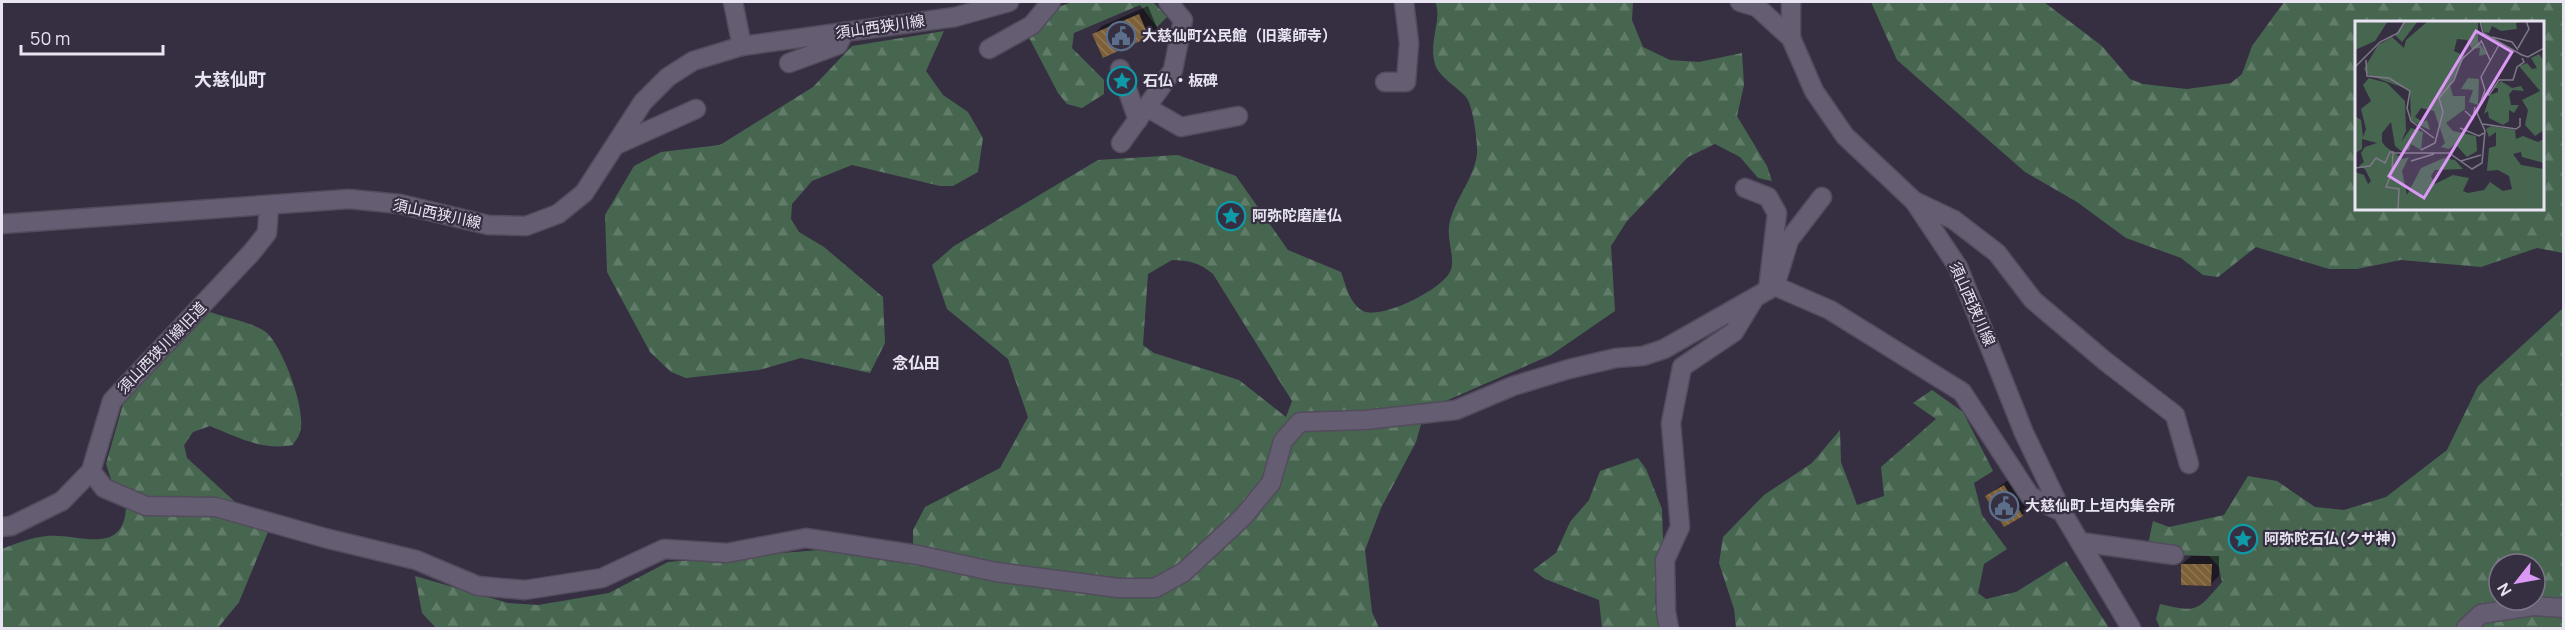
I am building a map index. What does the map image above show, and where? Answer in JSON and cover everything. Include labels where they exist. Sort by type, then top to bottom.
[{"type":"street","points":[[733,2],[742,46]]},
{"type":"street","name":"須山西狭川線","points":[[2,224],[191,209],[269,207],[349,200],[400,204],[488,225],[526,226],[558,214],[584,193],[643,102],[668,77],[693,61],[742,46],[955,17],[1009,2]]},
{"type":"street","points":[[989,49],[1032,25],[1051,2]]},
{"type":"street","points":[[1121,143],[1173,70],[1183,20],[1168,2]]},
{"type":"street","points":[[1385,82],[1406,82],[1409,43],[1404,2]]},
{"type":"street","points":[[1740,2],[1757,7],[1791,38]]},
{"type":"street","name":"須山西狭川線","points":[[1791,2],[1791,38],[1814,91],[1845,136],[1914,201],[1958,267],[2024,433],[2062,512],[2131,628]]},
{"type":"street","points":[[789,63],[838,45],[844,32]]},
{"type":"street","points":[[1120,69],[1143,114],[1181,127],[1238,116]]},
{"type":"street","points":[[616,145],[696,109]]},
{"type":"street","points":[[1745,188],[1768,197],[1777,213],[1766,291]]},
{"type":"street","points":[[1669,628],[1666,612],[1665,560],[1680,527],[1671,423],[1682,367],[1734,332],[1766,291],[1789,240],[1822,197]]},
{"type":"street","points":[[1914,201],[1954,220],[1997,253],[2033,300],[2105,361],[2175,415],[2188,464]]},
{"type":"street","name":"須山西狭川線旧道","points":[[2,527],[11,526],[62,501],[92,471],[112,402],[252,252],[267,233],[269,207]]},
{"type":"street","points":[[92,471],[104,488],[146,506],[216,507],[325,538],[416,560],[478,586],[525,590],[602,578],[664,549],[727,553],[806,538],[918,555],[996,572],[1119,588],[1155,588],[1184,572],[1243,517],[1271,483],[1283,441],[1300,422],[1365,420],[1456,410],[1513,386],[1569,369],[1616,358],[1643,356],[1664,349],[1766,291],[1830,310],[1962,392],[2030,496],[2062,512]]},
{"type":"street","points":[[2080,542],[2174,555]]},
{"type":"street","points":[[2466,628],[2481,614],[2532,606],[2564,608]]},
{"type":"green space","points":[[1072,2],[1153,2],[1167,17],[1157,27],[1140,5],[1074,33],[1072,48],[1104,80],[1104,94],[1082,108],[1067,104],[1058,93],[1024,28],[1032,17]]},
{"type":"green space","points":[[1435,2],[1633,2],[1632,20],[1643,47],[1670,60],[1699,62],[1742,53],[1744,85],[1737,116],[1767,166],[1772,181],[1758,178],[1740,157],[1715,144],[1688,157],[1627,221],[1611,246],[1615,311],[1551,355],[1425,410],[1416,442],[1381,508],[1365,550],[1372,612],[1379,628],[436,628],[422,613],[415,576],[508,603],[538,605],[609,593],[668,562],[820,550],[895,562],[913,544],[913,530],[925,507],[1000,468],[1028,417],[1008,359],[947,309],[932,265],[954,246],[1098,160],[1178,155],[1236,176],[1288,250],[1341,272],[1351,299],[1358,308],[1372,313],[1383,311],[1423,295],[1444,279],[1452,267],[1449,227],[1454,209],[1472,173],[1477,154],[1469,101],[1440,73],[1435,64],[1433,47],[1437,8]],"holes":[[[1172,260],[1199,265],[1213,274],[1292,401],[1286,417],[1239,380],[1154,353],[1143,345],[1148,274]]]},
{"type":"green space","points":[[1871,2],[2044,2],[2102,46],[2130,79],[2143,84],[2187,89],[2231,83],[2242,74],[2252,46],[2284,2],[2563,2],[2563,253],[2537,248],[2481,267],[2401,260],[2357,269],[2329,269],[2256,247],[2218,277],[2203,275],[2181,258],[2126,238],[2077,202],[2025,172],[1897,60]]},
{"type":"green space","points":[[944,31],[926,71],[943,95],[968,112],[983,138],[978,172],[953,186],[940,186],[852,165],[812,181],[792,204],[791,219],[799,232],[824,247],[883,297],[885,343],[870,373],[801,358],[759,370],[686,378],[671,372],[650,352],[607,272],[605,215],[634,166],[661,152],[720,145],[813,87],[852,46]]},
{"type":"green space","points":[[2563,308],[2563,628],[2160,628],[2156,619],[2160,604],[2190,609],[2196,607],[2207,599],[2222,582],[2219,567],[2209,556],[2146,554],[2153,521],[2169,527],[2224,515],[2248,476],[2277,481],[2315,507],[2344,510],[2386,497],[2447,450],[2478,386]]},
{"type":"green space","points":[[210,312],[249,324],[267,333],[286,365],[300,410],[300,432],[293,445],[261,445],[210,426],[193,432],[184,445],[187,458],[268,532],[239,602],[218,628],[2,628],[2,549],[42,537],[97,539],[108,538],[117,533],[123,523],[126,508],[117,497],[106,464],[123,404]]},
{"type":"green space","points":[[1932,390],[1963,412],[1993,471],[1974,483],[1982,515],[2007,549],[1984,564],[1978,593],[1986,599],[2016,592],[2066,561],[2109,628],[1736,628],[1734,609],[1719,563],[1723,537],[1764,495],[1812,463],[1840,430],[1841,462],[1857,505],[1884,496],[1881,467],[1936,419],[1913,403]]},
{"type":"green space","points":[[1638,458],[1646,469],[1662,509],[1663,541],[1655,601],[1661,628],[1602,628],[1599,600],[1545,579],[1533,570],[1556,553],[1570,522],[1589,500],[1600,471]]},
{"type":"building","name":"大慈仙町公民館（旧薬師寺）","points":[[1139,14],[1149,37],[1103,58],[1092,34]]},
{"type":"building","name":"大慈仙町上垣内集会所","points":[[2004,485],[2023,516],[2004,527],[1985,496]]},
{"type":"building","points":[[2181,564],[2212,564],[2211,586],[2181,585]]},
{"type":"place","name":"大慈仙町公民館（旧薬師寺）","points":[[1121,36]]},
{"type":"place","name":"石仏・板碑","points":[[1122,81]]},
{"type":"place","name":"阿弥陀磨崖仏","points":[[1231,216]]},
{"type":"place","name":"大慈仙町上垣内集会所","points":[[2004,506]]},
{"type":"place","name":"阿弥陀石仏(クサ神)","points":[[2243,539]]},
{"type":"district","name":"大慈仙町","points":[[230,80]]},
{"type":"district","name":"念仏田","points":[[916,363]]}]
